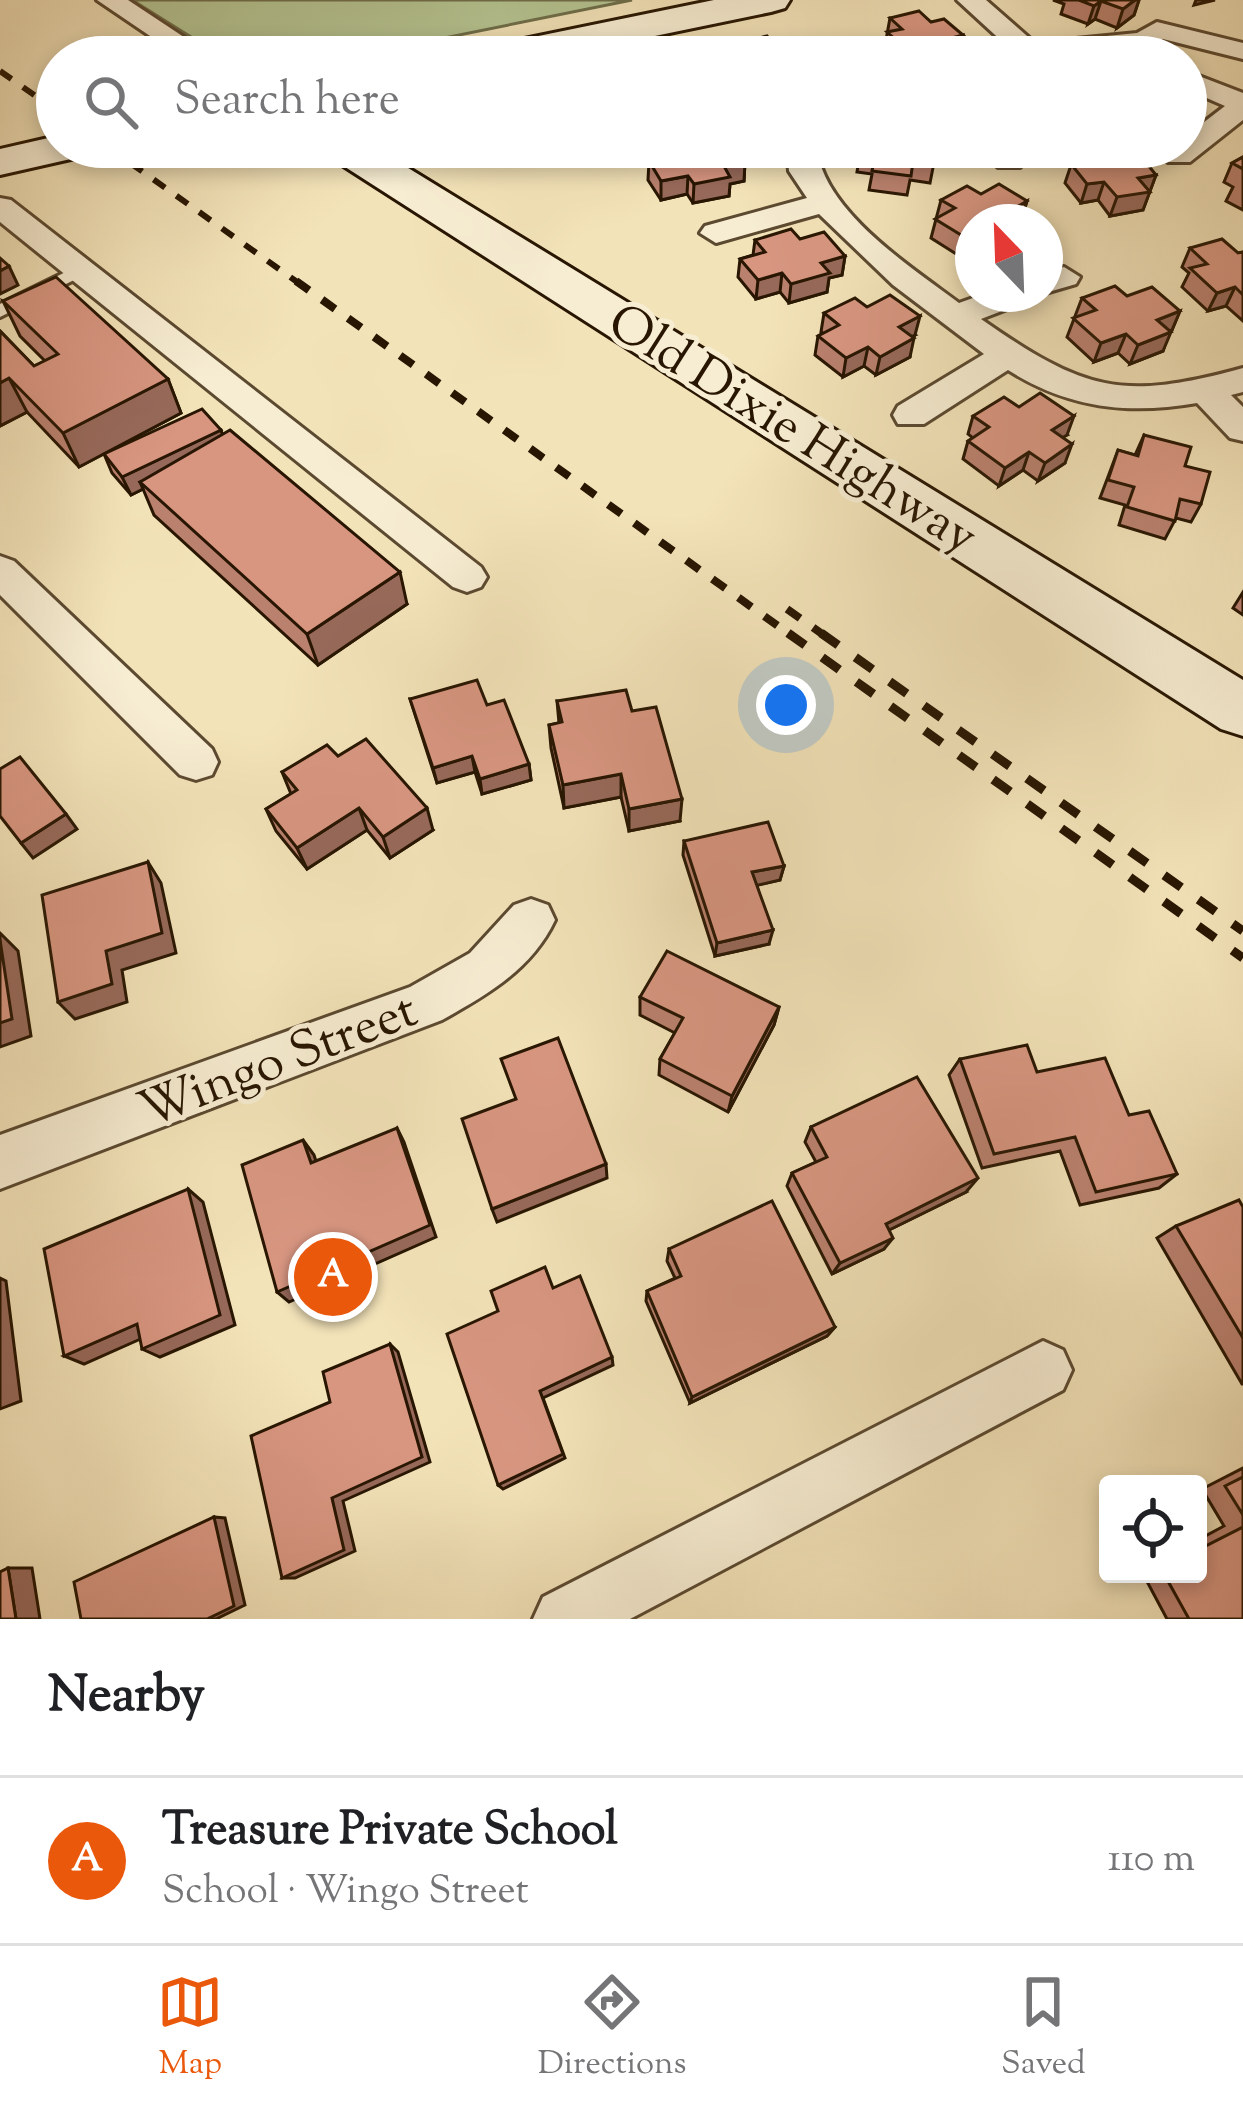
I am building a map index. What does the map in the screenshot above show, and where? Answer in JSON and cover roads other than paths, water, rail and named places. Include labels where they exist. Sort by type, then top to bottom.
[{"type":"street","points":[[110,0],[167,36]]},
{"type":"street","points":[[597,36],[771,0]]},
{"type":"street","points":[[970,0],[1015,36]]},
{"type":"street","points":[[992,0],[1035,36]]},
{"type":"street","points":[[1149,36],[1157,30],[1186,36]]},
{"type":"street","points":[[1207,40],[1240,47]]},
{"type":"street","points":[[1207,89],[1243,105],[1207,134]]},
{"type":"street","points":[[0,162],[36,154]]},
{"type":"street","name":"Old Dixie Highway","points":[[377,168],[1243,710]]},
{"type":"street","points":[[801,168],[825,202],[952,317],[1007,356],[1066,387],[1156,398],[1243,380]]},
{"type":"street","points":[[716,232],[825,202]]},
{"type":"street","points":[[0,207],[467,577]]},
{"type":"street","points":[[952,317],[966,312]]},
{"type":"street","points":[[911,415],[1007,356]]},
{"type":"street","points":[[1206,391],[1243,429]]},
{"type":"street","points":[[0,571],[196,762]]},
{"type":"street","name":"Wingo Street","points":[[0,1162],[425,1004],[487,969],[531,920]]},
{"type":"street","points":[[565,1619],[1042,1370]]},
{"type":"lane","points":[[0,311],[80,270]]},
{"type":"railway","points":[[0,71],[36,96]]},
{"type":"railway","points":[[137,168],[300,284]]},
{"type":"railway","points":[[296,281],[792,636]]},
{"type":"railway","points":[[787,609],[825,636]]},
{"type":"railway","points":[[788,633],[1243,958]]},
{"type":"railway","points":[[821,633],[1243,931]]},
{"type":"place","name":"Treasure Private School","points":[[333,1277]]}]
